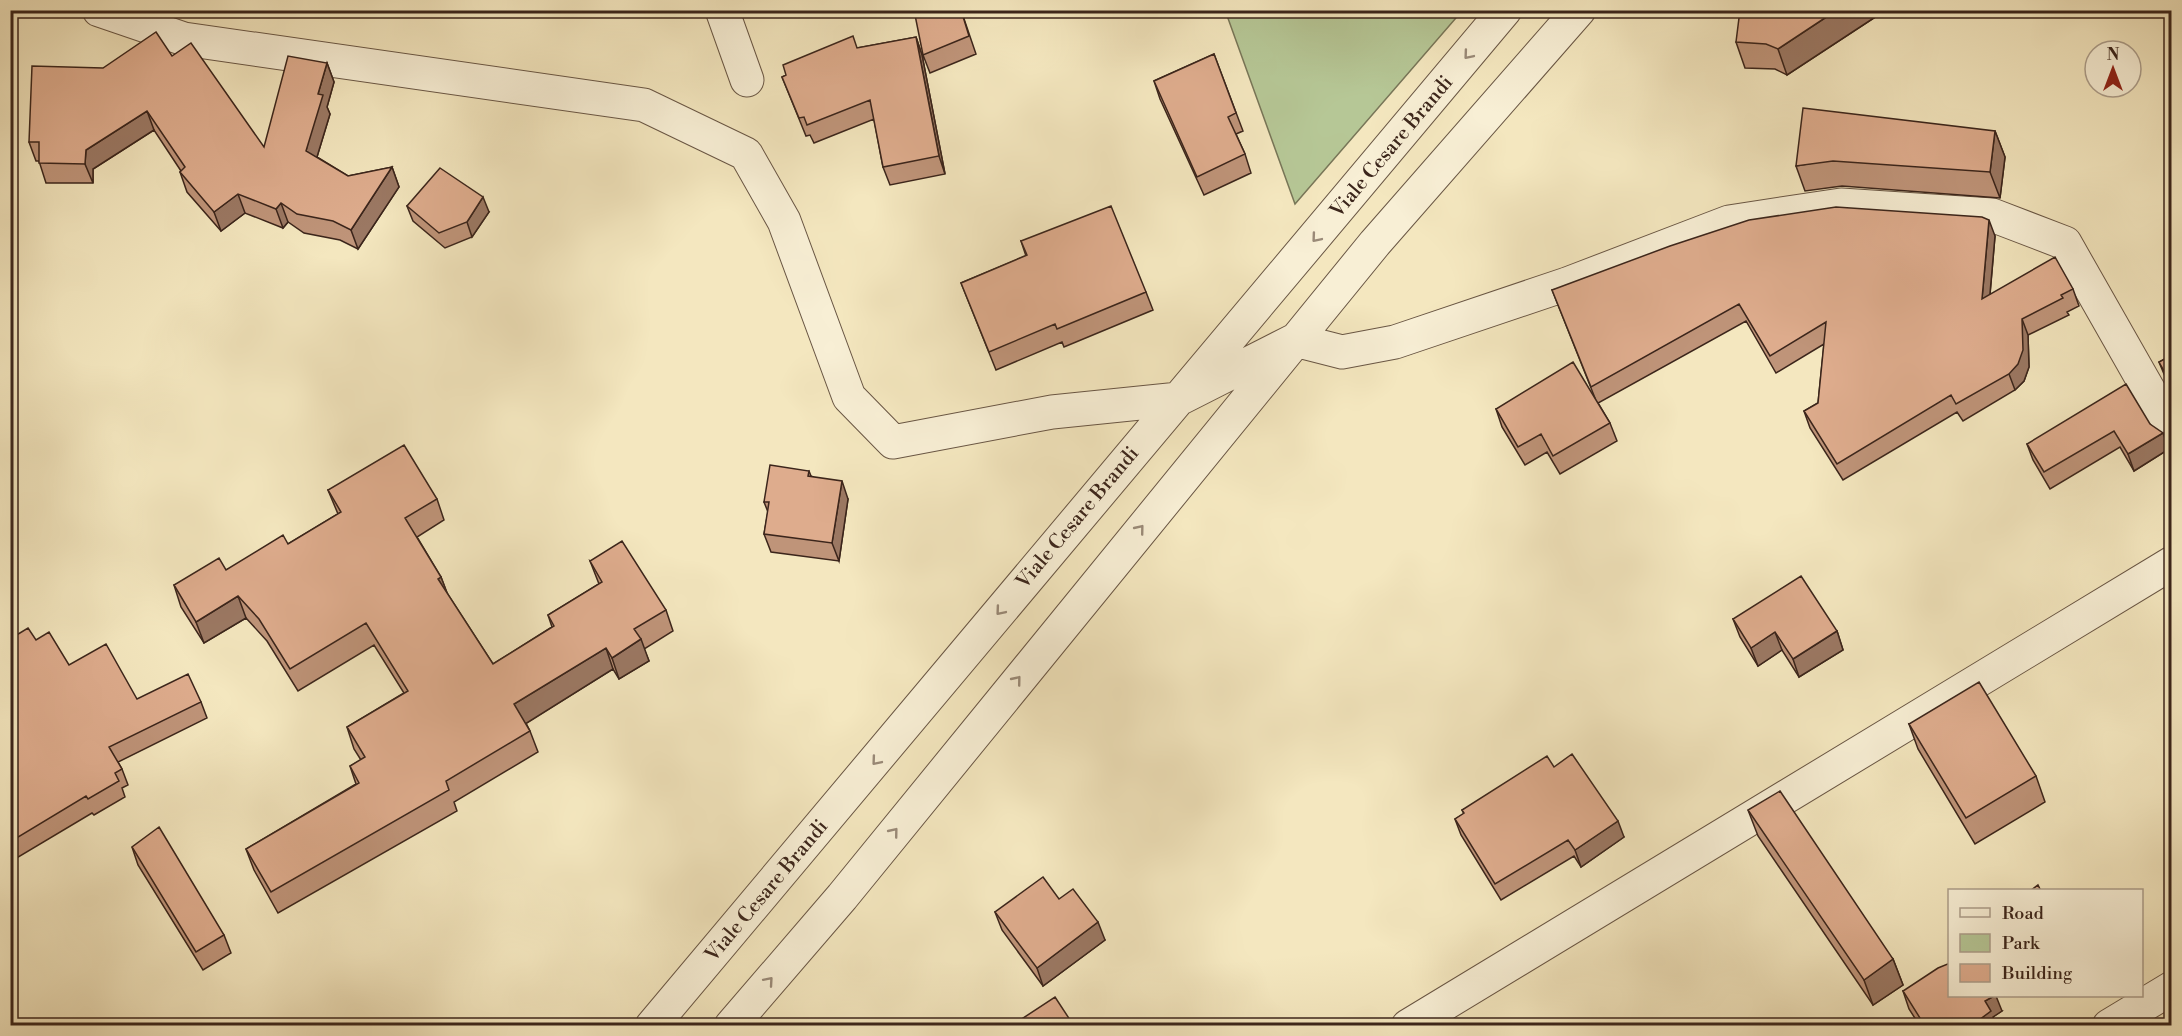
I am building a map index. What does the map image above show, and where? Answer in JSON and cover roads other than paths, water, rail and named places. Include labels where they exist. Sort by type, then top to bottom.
[{"type":"street","points":[[99,10],[184,39],[644,105],[746,154],[784,221],[849,397],[892,442],[1052,412],[1179,399],[1295,340],[1342,352],[1395,342],[1567,284],[1729,222],[1841,205],[1992,215],[2066,243],[2172,431]]},
{"type":"street","points":[[722,10],[747,80]]},
{"type":"street","name":"Viale Cesare Brandi","points":[[652,1026],[1505,10]]},
{"type":"street","points":[[731,1026],[842,897],[1375,243],[1580,10]]},
{"type":"street","points":[[1408,1026],[2172,563]]},
{"type":"street","points":[[2109,1026],[2172,988]]}]
